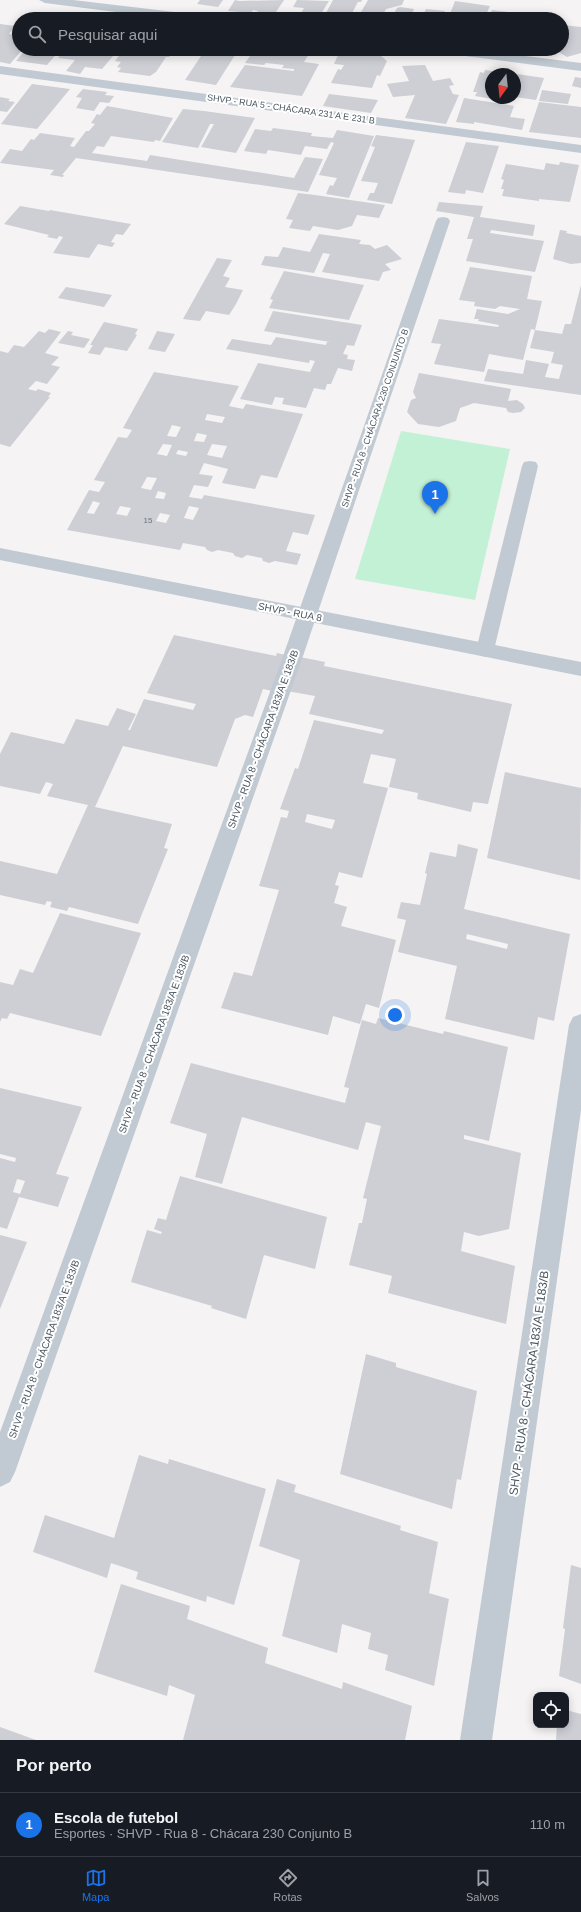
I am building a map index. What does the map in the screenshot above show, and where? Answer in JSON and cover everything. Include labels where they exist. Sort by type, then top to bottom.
[{"type":"street","points":[[45,0],[143,12]]},
{"type":"street","points":[[496,56],[581,67]]},
{"type":"street","name":"SHVP - RUA 5 - CHÁCARA 231 A E 231 B","points":[[0,70],[581,149]]},
{"type":"street","name":"SHVP - RUA 8 - CHÁCARA 230 CONJUNTO B","points":[[306,615],[442,221]]},
{"type":"street","name":"SHVP - RUA 8","points":[[0,554],[581,669]]},
{"type":"street","name":"SHVP - RUA 8 - CHÁCARA 183/A E 183/B","points":[[0,1472],[292,659],[306,615]]},
{"type":"street","name":"SHVP - RUA 8 - CHÁCARA 183/A E 183/B","points":[[476,1740],[581,1025]]},
{"type":"lane","points":[[485,650],[530,466]]},
{"type":"green space","points":[[401,431],[510,449],[475,600],[355,579]]},
{"type":"building","points":[[200,0],[223,0],[218,7],[197,4]]},
{"type":"building","points":[[235,0],[284,0],[276,12],[257,12],[258,11],[253,10],[252,12],[228,11]]},
{"type":"building","points":[[297,0],[329,1],[322,12],[302,12],[304,8],[293,7]]},
{"type":"building","points":[[333,0],[362,0],[361,2],[358,2],[353,12],[327,12]]},
{"type":"building","points":[[368,0],[404,0],[402,5],[386,9],[384,12],[361,12]]},
{"type":"building","points":[[455,1],[490,6],[487,12],[451,12]]},
{"type":"building","points":[[400,7],[414,9],[413,12],[395,12],[397,8]]},
{"type":"building","points":[[426,9],[444,12],[424,12]]},
{"type":"building","points":[[492,10],[508,12],[491,12]]},
{"type":"building","points":[[0,24],[12,26],[12,30],[9,34],[12,34],[12,56],[17,56],[10,64],[0,62]]},
{"type":"building","points":[[569,26],[581,27],[581,53],[567,57],[565,56],[569,56]]},
{"type":"building","points":[[20,56],[55,56],[47,65],[16,61]]},
{"type":"building","points":[[60,56],[113,56],[102,69],[85,67],[80,74],[66,71],[75,60],[58,58]]},
{"type":"building","points":[[119,56],[170,56],[166,57],[156,72],[150,76],[118,72],[121,68],[117,67],[121,62],[115,61]]},
{"type":"building","points":[[201,56],[234,56],[216,85],[185,80]]},
{"type":"building","points":[[250,56],[308,56],[304,62],[319,64],[302,96],[230,87],[245,65],[294,71],[294,69],[282,68],[284,65],[245,63]]},
{"type":"building","points":[[338,56],[381,56],[387,61],[380,76],[377,75],[372,88],[331,83],[338,69],[341,70],[344,65],[334,64]]},
{"type":"building","points":[[425,65],[433,81],[450,78],[454,85],[449,86],[453,94],[459,95],[446,124],[405,118],[415,95],[393,97],[387,84],[409,81],[402,66]]},
{"type":"building","points":[[485,70],[485,98],[475,96],[477,92],[473,92],[480,72],[484,73]]},
{"type":"building","points":[[521,75],[544,78],[536,100],[521,98]]},
{"type":"building","points":[[575,77],[581,78],[581,88],[572,86]]},
{"type":"building","points":[[32,84],[70,89],[37,129],[1,124]]},
{"type":"building","points":[[83,89],[107,92],[105,95],[114,96],[109,103],[100,102],[94,111],[76,108],[82,98],[76,97]]},
{"type":"building","points":[[542,90],[571,94],[568,104],[539,101]]},
{"type":"building","points":[[329,94],[378,100],[371,113],[323,106]]},
{"type":"building","points":[[0,97],[10,99],[8,101],[15,102],[7,112],[0,111]]},
{"type":"building","points":[[464,98],[485,101],[485,104],[514,106],[510,117],[525,119],[522,130],[474,122],[474,124],[456,122]]},
{"type":"building","points":[[539,102],[581,107],[581,138],[529,132]]},
{"type":"building","points":[[107,106],[173,118],[160,141],[155,140],[154,142],[111,136],[104,147],[97,146],[92,153],[147,161],[150,155],[294,178],[305,157],[323,159],[308,192],[76,158],[62,175],[64,175],[63,177],[50,175],[54,170],[0,163],[10,149],[22,151],[31,139],[34,140],[40,133],[75,138],[70,146],[74,147],[86,131],[89,131],[95,124],[91,123],[97,114],[100,115]]},
{"type":"building","points":[[183,109],[255,118],[236,153],[201,147],[214,124],[210,124],[198,148],[162,142]]},
{"type":"building","points":[[273,128],[312,133],[311,136],[333,138],[337,130],[374,136],[349,198],[326,194],[330,185],[333,186],[337,178],[319,175],[334,143],[331,142],[327,149],[305,146],[301,155],[268,150],[266,154],[244,151],[255,129],[271,131]]},
{"type":"building","points":[[376,135],[415,140],[392,204],[367,200],[370,193],[374,193],[378,183],[361,181],[375,147],[371,146]]},
{"type":"building","points":[[466,142],[499,146],[483,193],[466,190],[465,194],[448,192]]},
{"type":"building","points":[[560,162],[579,165],[570,202],[539,199],[539,201],[502,196],[504,189],[501,189],[504,180],[501,179],[506,164],[544,170],[546,163],[559,165]]},
{"type":"building","points":[[298,193],[385,205],[379,218],[357,215],[352,226],[338,230],[313,226],[310,231],[289,228],[293,220],[286,219]]},
{"type":"building","points":[[439,202],[483,206],[480,217],[535,225],[533,236],[491,230],[490,233],[544,241],[535,272],[466,261],[473,239],[467,239],[474,217],[436,211]]},
{"type":"building","points":[[20,206],[131,224],[123,235],[116,234],[111,242],[115,243],[112,247],[98,244],[89,258],[53,253],[63,237],[59,236],[57,239],[47,237],[49,235],[4,224]]},
{"type":"building","points":[[560,230],[567,231],[566,233],[581,236],[581,263],[571,264],[553,259]]},
{"type":"building","points":[[319,234],[361,240],[359,244],[370,245],[375,249],[387,245],[402,259],[385,264],[391,270],[383,272],[379,281],[322,272],[330,254],[323,253],[314,273],[261,265],[265,256],[278,257],[283,247],[310,252]]},
{"type":"building","points":[[217,258],[232,260],[223,276],[230,278],[225,287],[243,290],[236,304],[229,315],[206,311],[200,321],[183,319]]},
{"type":"building","points":[[470,267],[532,276],[527,299],[542,301],[535,330],[531,329],[523,360],[489,354],[484,372],[434,364],[441,344],[431,343],[439,319],[498,327],[499,325],[474,319],[477,309],[508,314],[520,309],[500,306],[495,309],[474,306],[475,302],[459,300]]},
{"type":"building","points":[[284,271],[364,285],[349,320],[269,308],[273,300],[270,299]]},
{"type":"building","points":[[581,285],[581,395],[484,381],[488,369],[523,374],[526,360],[549,364],[545,377],[559,379],[563,365],[551,363],[554,352],[530,348],[535,330],[562,334],[565,324],[571,324]]},
{"type":"building","points":[[66,287],[112,295],[104,307],[58,298]]},
{"type":"building","points":[[273,311],[362,325],[354,346],[347,345],[343,354],[348,355],[347,359],[355,360],[352,371],[338,368],[331,384],[327,384],[325,390],[314,388],[306,408],[282,404],[284,398],[275,397],[272,405],[240,399],[258,363],[310,372],[315,361],[310,360],[309,363],[226,349],[232,339],[271,345],[276,337],[326,345],[327,342],[330,342],[264,331]]},
{"type":"building","points":[[104,322],[138,329],[135,334],[137,335],[127,351],[105,347],[100,355],[88,353],[93,345],[90,345]]},
{"type":"building","points":[[49,329],[61,332],[45,353],[59,357],[51,365],[60,367],[47,384],[36,381],[28,389],[36,391],[38,389],[51,393],[48,397],[50,397],[10,447],[0,444],[0,351],[8,353],[14,345],[24,347],[39,331],[45,333]]},
{"type":"building","points":[[68,331],[73,332],[71,335],[90,339],[84,348],[58,343]]},
{"type":"building","points":[[157,331],[175,334],[165,352],[148,349]]},
{"type":"building","points":[[154,372],[239,386],[229,406],[243,409],[246,404],[303,414],[277,478],[261,475],[255,489],[222,483],[228,469],[204,463],[199,474],[213,476],[208,487],[194,485],[189,497],[202,499],[204,495],[315,515],[308,535],[293,532],[286,551],[301,554],[297,565],[275,561],[269,563],[263,561],[262,558],[247,555],[242,558],[235,556],[233,553],[218,550],[212,552],[207,550],[205,547],[183,543],[180,550],[67,530],[89,490],[99,492],[105,482],[94,480],[118,437],[127,438],[132,430],[123,428]],"holes":[[[207,414],[225,417],[222,423],[205,420]],[[172,425],[181,427],[176,437],[167,436]],[[197,433],[207,435],[204,442],[194,441]],[[163,444],[172,445],[167,456],[157,454]],[[212,444],[227,446],[222,458],[207,455]],[[178,450],[188,452],[186,456],[176,454]],[[147,477],[157,478],[151,490],[141,488]],[[158,491],[166,493],[164,499],[155,498]],[[93,501],[100,503],[94,514],[87,513]],[[120,506],[131,508],[127,516],[116,514]],[[189,506],[199,508],[193,520],[184,518]],[[160,513],[170,515],[166,523],[156,521]]]},
{"type":"building","points":[[419,373],[511,389],[508,401],[517,400],[523,404],[525,408],[521,412],[513,413],[508,412],[506,408],[474,403],[460,408],[456,421],[439,427],[418,424],[407,412],[411,400],[416,398],[413,392]]},
{"type":"building","points":[[174,635],[276,656],[277,653],[295,657],[286,694],[263,689],[253,717],[245,715],[235,719],[217,767],[123,746],[95,807],[172,824],[164,848],[168,849],[138,924],[69,907],[67,911],[50,907],[52,902],[47,901],[45,905],[0,895],[0,861],[57,874],[88,805],[47,796],[53,784],[46,782],[40,794],[0,786],[0,754],[11,732],[64,744],[76,719],[108,726],[117,708],[136,714],[128,730],[130,730],[144,699],[193,710],[196,704],[147,693]]},
{"type":"building","points":[[300,657],[325,662],[324,666],[512,704],[488,804],[473,802],[471,812],[417,799],[418,793],[389,787],[396,759],[371,754],[363,783],[388,788],[362,878],[339,872],[335,885],[339,886],[334,903],[347,907],[341,926],[396,940],[379,1008],[366,1004],[360,1024],[333,1016],[328,1035],[221,1008],[234,972],[252,976],[279,890],[259,886],[281,817],[287,818],[289,811],[280,809],[295,768],[298,769],[314,720],[382,734],[384,730],[309,714],[315,696],[287,691]],"holes":[[[307,814],[335,820],[332,829],[305,822]]]},
{"type":"building","points":[[505,772],[581,788],[580,880],[487,858]]},
{"type":"building","points":[[458,844],[478,849],[464,909],[570,934],[554,1021],[538,1017],[534,1040],[445,1019],[457,966],[398,952],[406,920],[397,918],[401,902],[420,905],[430,852],[456,857]],"holes":[[[467,934],[508,944],[507,949],[466,939]]]},
{"type":"building","points":[[60,913],[141,933],[101,1036],[10,1013],[7,1019],[2,1018],[0,1022],[0,982],[13,985],[20,969],[33,973]]},
{"type":"building","points":[[378,1018],[443,1034],[444,1031],[508,1047],[489,1141],[464,1135],[464,1139],[521,1153],[509,1229],[479,1236],[464,1232],[461,1251],[515,1266],[506,1324],[388,1293],[392,1276],[349,1265],[359,1223],[362,1223],[367,1199],[363,1198],[381,1126],[366,1122],[358,1150],[242,1117],[222,1184],[195,1177],[207,1134],[170,1123],[191,1063],[345,1103],[349,1088],[344,1087],[362,1020],[376,1024]]},
{"type":"building","points":[[0,1088],[82,1107],[56,1174],[69,1177],[58,1207],[19,1197],[7,1229],[0,1227],[0,1158],[15,1162],[16,1158],[0,1154]],"holes":[[[17,1179],[25,1181],[20,1194],[13,1192]]]},
{"type":"building","points":[[180,1176],[327,1217],[315,1269],[264,1255],[246,1319],[211,1308],[212,1306],[131,1282],[147,1230],[161,1234],[162,1232],[154,1229],[158,1218],[166,1220]]},
{"type":"building","points":[[0,1235],[27,1242],[0,1309]]},
{"type":"building","points":[[366,1354],[396,1363],[396,1367],[477,1391],[461,1480],[457,1479],[452,1509],[340,1474]]},
{"type":"building","points":[[139,1455],[168,1464],[169,1459],[266,1489],[234,1605],[207,1596],[206,1602],[136,1579],[138,1572],[111,1563],[107,1578],[33,1552],[45,1515],[114,1538]]},
{"type":"building","points":[[277,1479],[296,1485],[294,1492],[401,1526],[400,1530],[438,1542],[429,1593],[449,1599],[434,1686],[385,1670],[388,1655],[368,1649],[371,1633],[342,1624],[337,1653],[282,1636],[300,1560],[259,1546]]},
{"type":"building","points":[[571,1565],[581,1568],[581,1684],[559,1676]]},
{"type":"building","points":[[121,1584],[190,1606],[187,1619],[268,1648],[265,1663],[342,1689],[343,1682],[412,1706],[405,1740],[183,1740],[195,1695],[169,1685],[167,1696],[94,1672]]},
{"type":"building","points":[[569,1711],[581,1714],[581,1740],[556,1740],[557,1728],[569,1728]]},
{"type":"building","points":[[0,1727],[36,1740],[0,1740]]},
{"type":"place","name":"Escola de futebol","points":[[435,514]]}]
